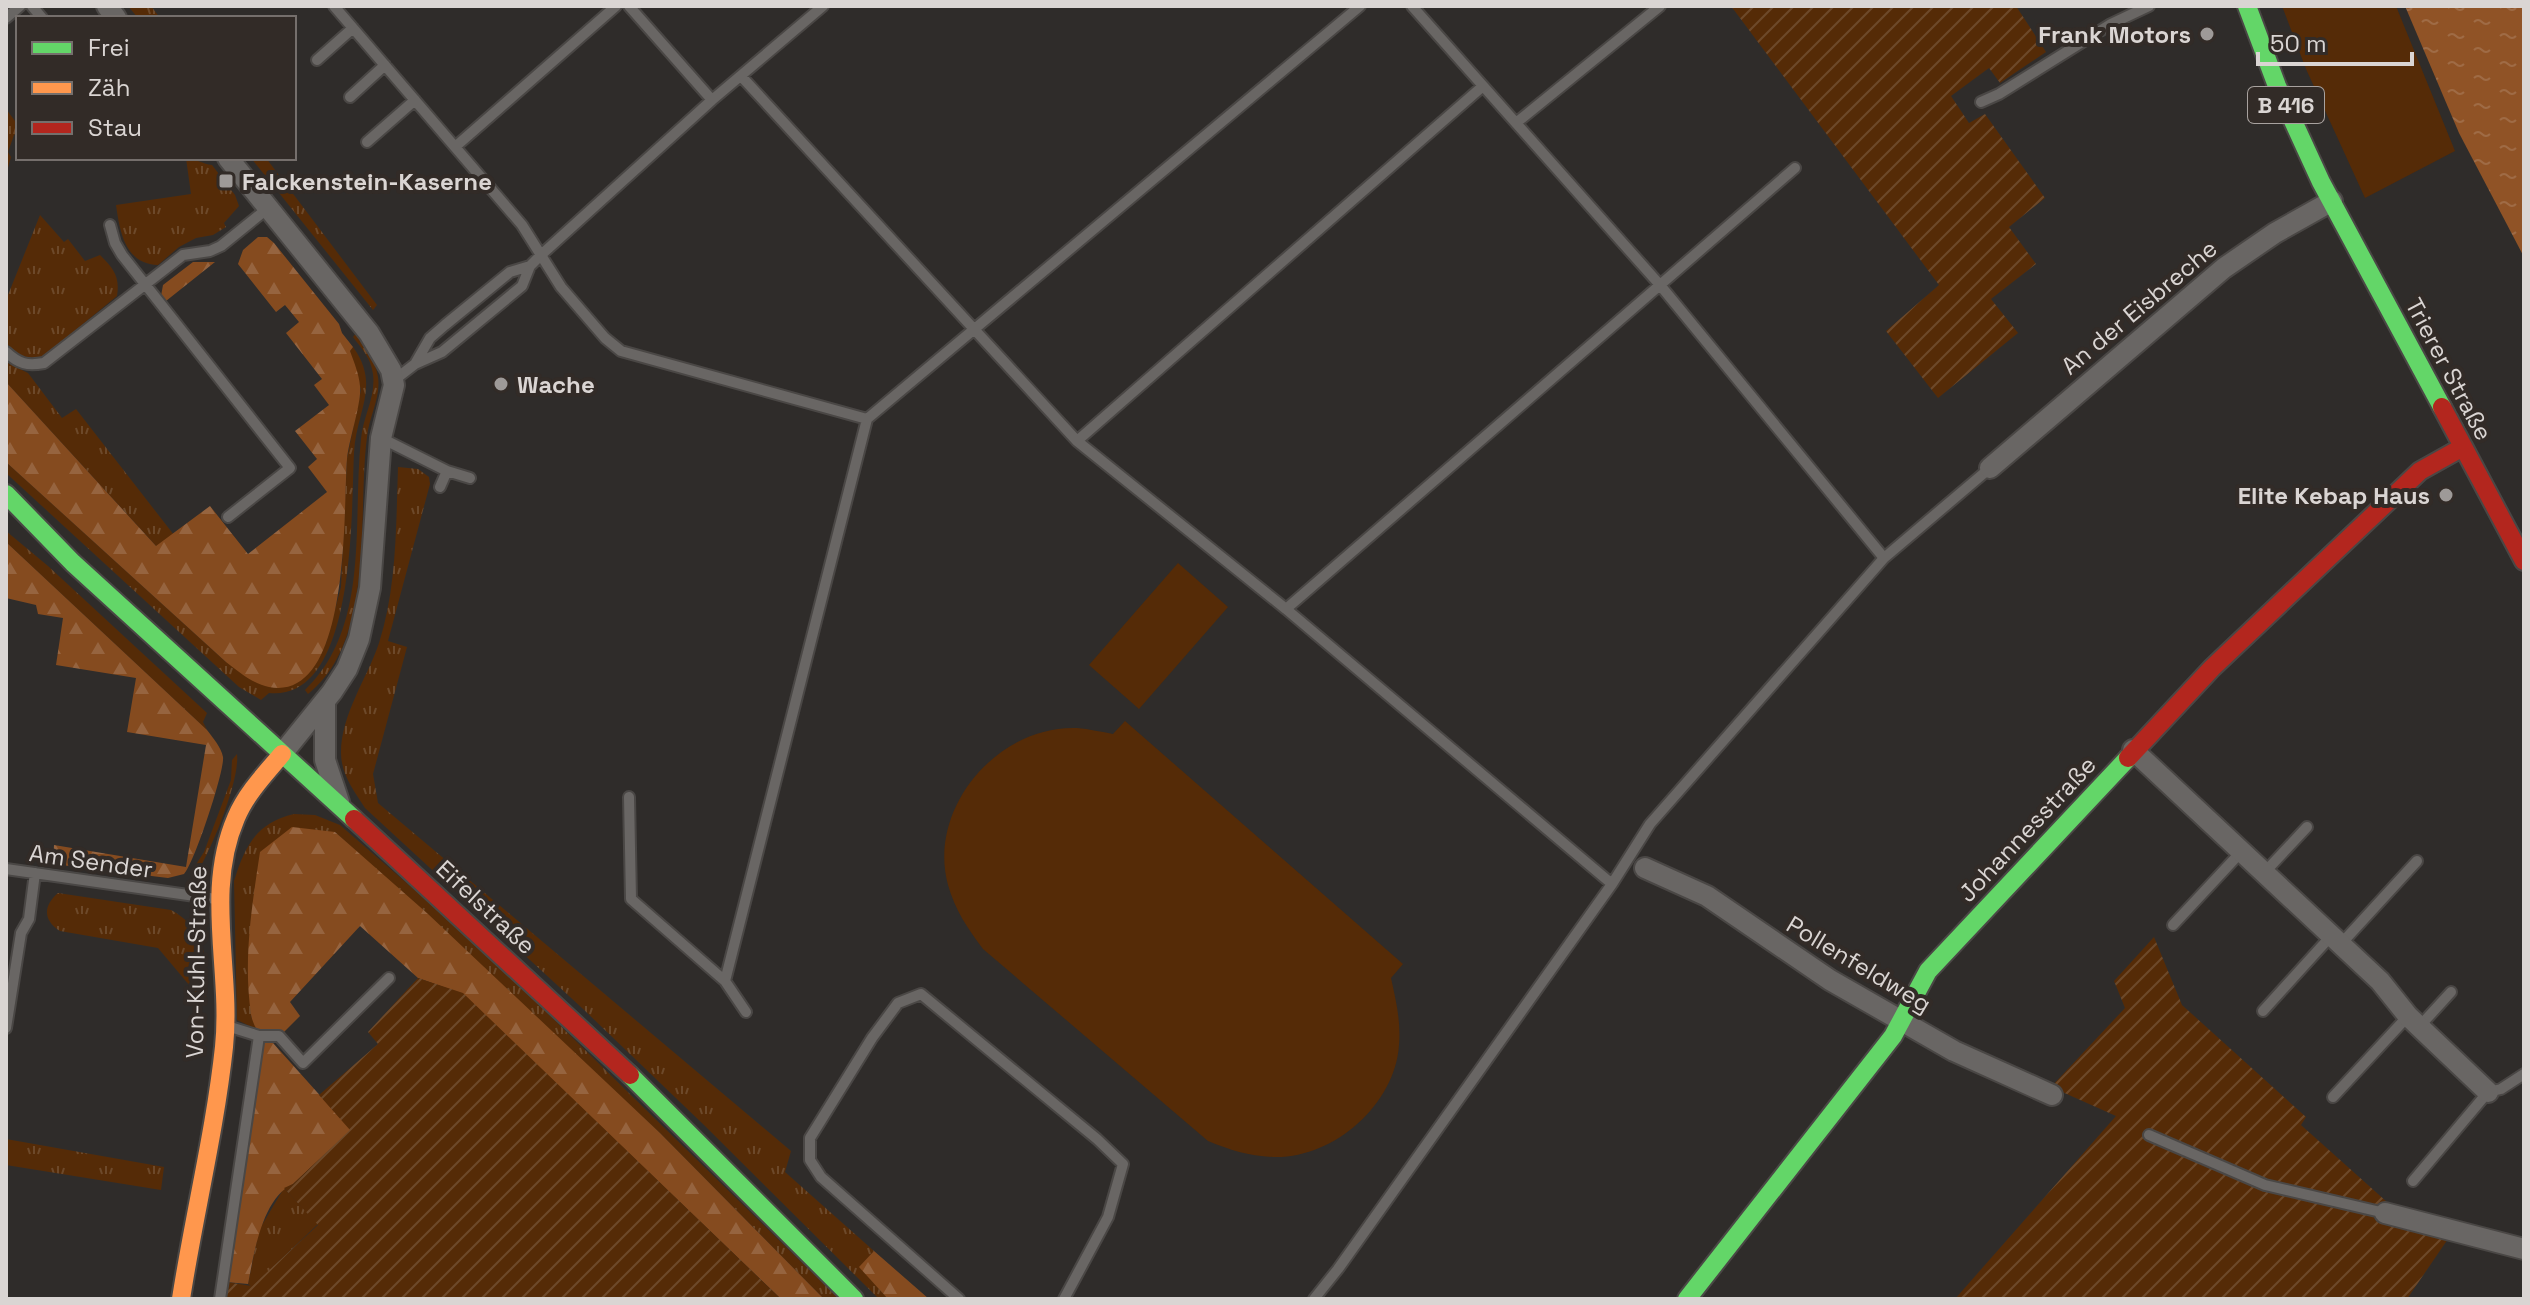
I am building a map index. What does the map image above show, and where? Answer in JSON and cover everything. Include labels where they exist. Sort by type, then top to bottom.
[{"type":"street","name":"B 416","points":[[2247,6],[2277,86],[2332,201]]},
{"type":"street","points":[[230,160],[369,333],[391,370],[393,381]]},
{"type":"street","name":"Trierer Straße","points":[[2332,201],[2524,561]]},
{"type":"street","name":"An der Eisbreche","points":[[1990,468],[2224,268],[2263,240],[2332,201]]},
{"type":"street","name":"Von-Kuhl-Straße","points":[[181,1299],[225,1025],[225,981],[218,899],[222,858],[234,821],[257,784],[325,703],[347,669],[366,614],[381,438],[392,402],[393,381]]},
{"type":"street","name":"Johannesstraße","points":[[1687,1299],[1893,1036],[1928,971],[2212,668],[2420,471],[2463,447]]},
{"type":"street","name":"Eifelstraße","points":[[6,494],[73,563],[341,806],[701,1145],[854,1299]]},
{"type":"street","name":"Eifelstraße","points":[[6,515],[73,563]]},
{"type":"street","points":[[325,703],[325,760],[341,806]]},
{"type":"street","points":[[2133,750],[2380,981],[2413,1022],[2488,1092]]},
{"type":"street","name":"Pollenfeldweg","points":[[1645,868],[1707,896],[1830,980],[1954,1051],[2052,1095]]},
{"type":"street","points":[[2385,1213],[2524,1249]]},
{"type":"lane","points":[[6,18],[20,6]]},
{"type":"lane","points":[[334,6],[522,225],[561,287],[605,338],[621,351],[867,419]]},
{"type":"lane","points":[[455,147],[616,6]]},
{"type":"lane","points":[[629,6],[712,100]]},
{"type":"lane","points":[[725,981],[867,419],[1360,6]]},
{"type":"lane","points":[[1412,6],[1660,285],[1884,558]]},
{"type":"lane","points":[[1516,123],[1660,6]]},
{"type":"lane","points":[[1981,102],[1999,94],[2111,24],[2149,6]]},
{"type":"lane","points":[[393,381],[415,364],[442,352],[522,286],[530,266],[541,255],[820,7]]},
{"type":"lane","points":[[317,60],[353,28]]},
{"type":"lane","points":[[350,97],[385,65]]},
{"type":"lane","points":[[741,76],[1077,441],[1286,609],[1612,884]]},
{"type":"lane","points":[[1077,441],[1483,86]]},
{"type":"lane","points":[[367,142],[415,100]]},
{"type":"lane","points":[[1286,609],[1795,168]]},
{"type":"lane","points":[[6,352],[19,363],[44,363],[183,255],[221,246],[268,208]]},
{"type":"lane","points":[[110,225],[115,243],[290,468],[228,517]]},
{"type":"lane","points":[[415,364],[430,338],[445,325],[510,272],[530,266]]},
{"type":"lane","points":[[381,438],[447,471],[470,478]]},
{"type":"lane","points":[[1314,1299],[1612,884],[1650,824],[1884,558],[1990,468]]},
{"type":"lane","points":[[440,487],[447,471]]},
{"type":"lane","points":[[629,797],[631,899],[725,981],[746,1012]]},
{"type":"lane","points":[[2264,873],[2307,827]]},
{"type":"lane","points":[[2173,925],[2241,852]]},
{"type":"lane","points":[[2263,1011],[2417,861]]},
{"type":"lane","name":"Am Sender","points":[[6,869],[218,899]]},
{"type":"lane","points":[[6,1028],[21,933],[29,919],[35,873]]},
{"type":"lane","points":[[225,1025],[259,1036],[279,1036],[303,1063],[389,978]]},
{"type":"lane","points":[[2333,1097],[2413,1022],[2451,992]]},
{"type":"lane","points":[[959,1299],[821,1177],[810,1160],[810,1138],[872,1038],[898,1003],[921,994],[1123,1164],[1108,1217],[1064,1299]]},
{"type":"lane","points":[[220,1299],[259,1036]]},
{"type":"lane","points":[[2413,1181],[2488,1092],[2501,1089],[2524,1074]]},
{"type":"lane","points":[[2149,1135],[2265,1185],[2385,1213]]},
{"type":"green space","points":[[128,6],[151,6],[158,16],[136,16]]},
{"type":"green space","points":[[1731,6],[2016,6],[2046,52],[2000,83],[1989,68],[1951,96],[1969,123],[1985,114],[2045,198],[2009,227],[2036,264],[1991,299],[2018,333],[1938,398],[1886,331],[1939,285]]},
{"type":"green space","points":[[2282,6],[2396,6],[2455,151],[2365,198],[2306,69]]},
{"type":"green space","points":[[6,109],[16,122],[16,134],[8,152],[11,157],[6,175]]},
{"type":"green space","points":[[186,160],[212,165],[235,195],[239,206],[224,223],[226,227],[179,247],[158,265],[138,259],[131,253],[122,236],[116,205],[191,194]]},
{"type":"green space","points":[[253,160],[268,160],[377,305],[373,310]]},
{"type":"green space","points":[[40,215],[64,242],[68,239],[85,261],[100,255],[115,274],[118,289],[117,296],[44,356],[33,358],[19,354],[6,343],[6,300]]},
{"type":"green space","points":[[258,237],[267,237],[274,243],[339,324],[353,347],[350,351],[360,386],[347,459],[338,596],[329,634],[316,665],[296,684],[269,687],[252,680],[226,662],[6,462],[6,382],[156,546],[210,506],[248,554],[327,492],[308,467],[317,459],[295,431],[329,405],[314,385],[322,379],[286,333],[299,322],[285,305],[276,312],[238,264],[243,250]]},
{"type":"green space","points":[[193,262],[215,262],[166,301],[161,296],[163,285]]},
{"type":"green space","points":[[356,333],[372,359],[378,385],[367,437],[359,574],[354,610],[344,642],[330,671],[308,694],[305,690],[326,665],[340,636],[354,572],[361,439],[373,382],[366,354],[353,337]]},
{"type":"green space","points":[[353,347],[361,361],[366,387],[354,453],[349,556],[343,597],[334,636],[319,667],[298,688],[269,693],[261,700],[239,687],[6,473],[6,462],[226,662],[326,643],[341,587],[347,458],[361,390],[350,351]]},
{"type":"green space","points":[[6,362],[28,373],[62,418],[76,409],[174,535],[157,547],[6,382]]},
{"type":"green space","points":[[398,467],[418,469],[429,477],[430,484],[388,641],[407,647],[373,774],[378,803],[791,1151],[785,1172],[874,1251],[860,1267],[888,1299],[879,1299],[582,1008],[365,808],[353,789],[342,761],[342,739],[385,622],[394,556]]},
{"type":"green space","points":[[6,531],[207,713],[203,722],[207,730],[6,542]]},
{"type":"green space","points":[[6,542],[207,730],[219,746],[223,757],[219,779],[201,836],[184,874],[168,878],[53,864],[54,845],[186,867],[206,745],[127,732],[136,678],[56,665],[63,618],[38,614],[36,605],[6,598]]},
{"type":"green space","points":[[1178,563],[1228,607],[1139,709],[1089,665]]},
{"type":"green space","points":[[1125,721],[1403,964],[1391,978],[1398,1011],[1399,1045],[1395,1067],[1386,1088],[1357,1124],[1317,1149],[1273,1157],[1240,1152],[1208,1141],[983,949],[954,903],[944,856],[948,828],[959,801],[975,776],[996,756],[1021,740],[1048,731],[1077,728],[1113,734]]},
{"type":"green space","points":[[237,754],[230,796],[198,871],[195,866],[204,852],[231,780],[232,760]]},
{"type":"green space","points":[[294,814],[315,815],[340,825],[480,947],[839,1299],[824,1299],[660,1133],[335,832],[251,1016],[258,1030],[237,1020],[234,881],[248,847],[261,830]]},
{"type":"green space","points":[[292,827],[335,832],[428,914],[660,1133],[824,1299],[781,1299],[463,994],[418,978],[360,926],[290,1002],[300,1016],[273,1043],[351,1130],[274,1201],[261,1228],[248,1284],[226,1282],[263,1042],[252,1017],[248,973],[257,872],[260,852]]},
{"type":"green space","points":[[58,893],[171,910],[184,919],[193,928],[204,950],[206,1005],[158,948],[60,931],[54,927],[47,913]]},
{"type":"green space","points":[[2154,937],[2182,1005],[2306,1117],[2301,1125],[2387,1202],[2374,1219],[2450,1236],[2407,1299],[1955,1299],[2116,1116],[2051,1087],[2125,1008],[2114,981]]},
{"type":"green space","points":[[418,978],[463,993],[781,1299],[223,1299],[226,1282],[252,1286],[318,1225],[284,1188],[293,1184],[350,1130],[319,1095],[378,1044],[368,1032]]},
{"type":"green space","points":[[6,1139],[164,1167],[161,1190],[6,1165]]},
{"type":"green space","points":[[284,1188],[318,1224],[252,1287],[248,1284],[259,1230]]},
{"type":"green space","points":[[874,1251],[929,1299],[888,1299],[859,1267]]},
{"type":"water","points":[[2405,6],[2524,6],[2524,257],[2459,133]]},
{"type":"traffic: fast","points":[[2247,6],[2277,86],[2321,182],[2442,407]]},
{"type":"traffic: fast","points":[[6,494],[73,563],[354,819]]},
{"type":"traffic: fast","points":[[1687,1299],[1893,1036],[1928,971],[2128,758]]},
{"type":"traffic: fast","points":[[630,1075],[854,1299]]},
{"type":"traffic: slow","points":[[181,1299],[224,1047],[226,1018],[220,903],[227,846],[245,801],[282,754]]},
{"type":"traffic: jam","points":[[2442,407],[2524,561]]},
{"type":"traffic: jam","points":[[2128,758],[2212,668],[2420,471],[2463,447]]},
{"type":"traffic: jam","points":[[354,819],[630,1075]]},
{"type":"place","name":"Frank Motors","points":[[2207,34]]},
{"type":"place","name":"Falckenstein-Kaserne","points":[[226,181]]},
{"type":"place","name":"Wache","points":[[501,384]]},
{"type":"place","name":"Elite Kebap Haus","points":[[2446,495]]}]
